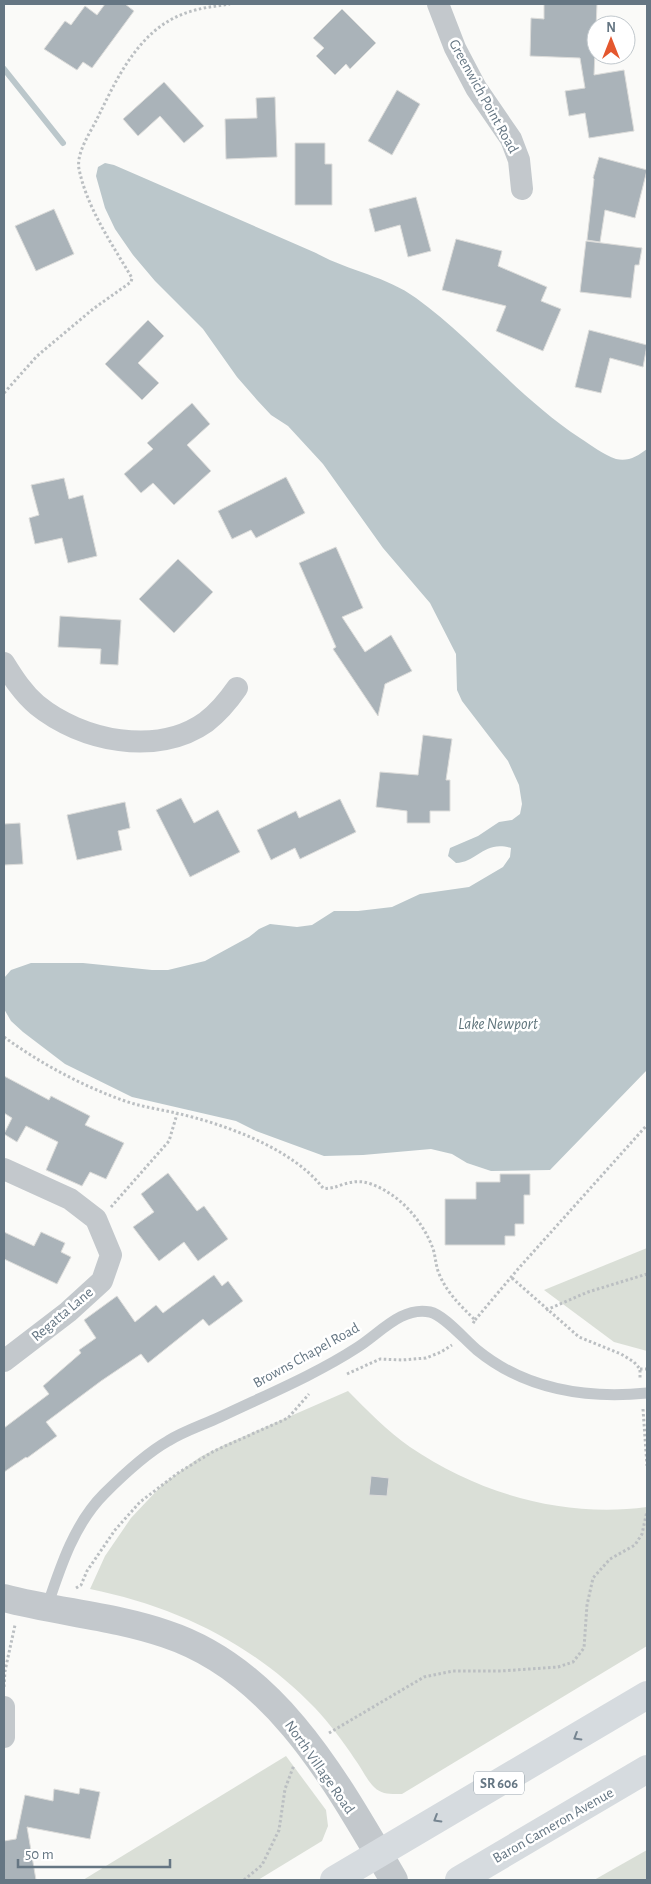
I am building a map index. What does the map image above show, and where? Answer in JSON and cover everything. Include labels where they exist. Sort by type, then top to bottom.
[{"type":"main road","name":"SR 606","points":[[334,1880],[647,1694]]},
{"type":"main road","name":"Baron Cameron Avenue","points":[[459,1880],[647,1769]]},
{"type":"street","name":"Greenwich Point Road","points":[[438,4],[455,48],[476,88],[511,139],[519,160],[522,189]]},
{"type":"street","points":[[4,664],[18,685],[36,704],[53,717],[88,733],[115,740],[141,741],[168,738],[186,732],[205,722],[222,708],[237,688]]},
{"type":"street","name":"Regatta Lane","points":[[4,1169],[70,1199],[96,1219],[111,1255],[102,1280],[68,1312],[4,1361]]},
{"type":"street","name":"North Village Road","points":[[4,1598],[132,1624],[159,1632],[190,1643],[230,1665],[265,1696],[302,1737],[331,1778],[394,1880]]},
{"type":"street","points":[[4,1707],[4,1737]]},
{"type":"lane","name":"Browns Chapel Road","points":[[47,1608],[67,1551],[81,1526],[102,1496],[135,1466],[168,1441],[284,1387],[358,1347],[406,1314],[419,1311],[431,1312],[442,1317],[462,1338],[505,1370],[533,1383],[569,1392],[598,1395],[644,1393]]},
{"type":"path","points":[[4,393],[37,356],[93,310],[131,282],[132,278],[85,191],[78,166],[82,149],[125,66],[146,39],[162,25],[192,10],[230,4]]},
{"type":"path","points":[[4,1037],[48,1065],[103,1092],[134,1104],[177,1114],[230,1130],[269,1147],[299,1164],[323,1188],[327,1189],[347,1182],[370,1183],[402,1203],[423,1227],[432,1247],[439,1274],[450,1295],[475,1320]]},
{"type":"path","points":[[96,1219],[106,1213],[169,1141],[177,1114]]},
{"type":"path","points":[[341,1377],[380,1359],[426,1358],[441,1352],[462,1338],[475,1320],[647,1126]]},
{"type":"path","points":[[546,1310],[588,1292],[647,1274]]},
{"type":"path","points":[[512,1278],[546,1310],[579,1337],[622,1354],[634,1362],[640,1370],[644,1393],[647,1466]]},
{"type":"path","points":[[640,1370],[647,1369]]},
{"type":"path","points":[[4,1689],[10,1641],[16,1620],[20,1615],[47,1608],[81,1584],[87,1571],[115,1530],[140,1502],[178,1473],[214,1451],[288,1418],[310,1393]]},
{"type":"path","points":[[329,1733],[424,1676],[453,1671],[500,1671],[558,1667],[573,1662],[584,1648],[587,1605],[593,1578],[610,1559],[635,1545],[642,1534],[647,1511]]},
{"type":"path","points":[[244,1880],[262,1865],[279,1830],[285,1789],[296,1759]]},
{"type":"shaded area","points":[[647,1248],[647,1351],[614,1342],[544,1290]]},
{"type":"shaded area","points":[[348,1391],[386,1428],[410,1447],[464,1478],[493,1490],[523,1499],[585,1509],[616,1510],[647,1507],[647,1646],[402,1794],[383,1793],[377,1790],[368,1780],[341,1739],[315,1708],[291,1685],[239,1647],[183,1617],[153,1606],[90,1589],[105,1556],[131,1518],[163,1484],[200,1457]]},
{"type":"shaded area","points":[[286,1756],[326,1810],[328,1826],[322,1841],[258,1880],[83,1880]]},
{"type":"shaded area","points":[[647,1850],[647,1880],[594,1880]]},
{"type":"water","name":"Lake Newport","points":[[105,163],[114,165],[341,265],[404,290],[458,332],[537,405],[593,447],[620,460],[633,458],[647,449],[647,1070],[550,1170],[491,1171],[467,1163],[452,1154],[431,1149],[363,1155],[324,1156],[256,1131],[236,1121],[132,1097],[65,1064],[23,1032],[11,1021],[4,1009],[4,978],[11,970],[31,963],[83,963],[168,970],[205,961],[270,924],[297,927],[312,925],[334,911],[358,911],[392,907],[420,894],[469,887],[503,867],[510,857],[511,848],[494,847],[464,862],[456,863],[448,856],[450,848],[478,836],[499,822],[512,820],[520,814],[522,804],[519,785],[508,761],[462,701],[457,690],[456,654],[430,603],[383,548],[323,464],[288,426],[271,415],[257,400],[237,377],[203,329],[155,281],[133,255],[115,229],[105,208],[96,176],[98,167]]},
{"type":"building","points":[[105,4],[125,4],[134,11],[92,68],[83,62],[77,70],[44,49],[65,21],[71,25],[85,6],[97,15]]},
{"type":"building","points":[[544,4],[597,4],[597,15],[586,15],[586,65],[594,65],[594,75],[624,70],[634,131],[589,138],[585,113],[569,116],[565,91],[585,88],[580,58],[530,56],[531,18],[544,19]]},
{"type":"building","points":[[342,9],[376,43],[350,69],[346,64],[335,75],[316,56],[324,48],[313,38]]},
{"type":"building","points":[[164,82],[204,126],[184,143],[160,116],[138,136],[123,119]]},
{"type":"building","points":[[397,90],[420,104],[392,155],[368,141]]},
{"type":"building","points":[[275,97],[277,157],[226,159],[225,119],[257,118],[256,98]]},
{"type":"building","points":[[295,143],[325,143],[325,164],[332,164],[332,205],[295,205]]},
{"type":"building","points":[[599,157],[647,170],[635,218],[605,210],[600,242],[587,240],[593,178]]},
{"type":"building","points":[[416,197],[431,251],[408,257],[400,225],[375,232],[369,209]]},
{"type":"building","points":[[54,209],[74,254],[36,271],[15,226]]},
{"type":"building","points":[[456,239],[502,251],[498,266],[547,287],[541,301],[561,309],[543,351],[496,331],[506,306],[442,290]]},
{"type":"building","points":[[586,241],[642,248],[639,265],[635,265],[631,298],[580,292]]},
{"type":"building","points":[[148,320],[164,336],[138,363],[159,383],[142,400],[105,364]]},
{"type":"building","points":[[589,330],[647,345],[643,367],[610,358],[601,393],[575,387]]},
{"type":"building","points":[[192,403],[210,424],[187,445],[211,471],[174,505],[153,483],[141,493],[124,474],[153,449],[147,443]]},
{"type":"building","points":[[286,477],[305,513],[256,538],[251,530],[232,539],[218,511]]},
{"type":"building","points":[[64,478],[69,499],[83,495],[97,556],[68,563],[62,538],[35,544],[29,518],[39,515],[31,485]]},
{"type":"building","points":[[336,547],[363,608],[342,617],[365,652],[391,635],[412,671],[385,684],[378,716],[333,649],[336,647],[299,563]]},
{"type":"building","points":[[178,559],[213,592],[174,633],[139,599]]},
{"type":"building","points":[[60,616],[121,620],[118,665],[100,664],[101,649],[58,647]]},
{"type":"building","points":[[423,735],[452,739],[446,780],[450,780],[450,811],[430,811],[430,823],[407,823],[407,811],[376,807],[380,772],[418,775]]},
{"type":"building","points":[[181,798],[194,823],[218,810],[240,852],[190,877],[156,810]]},
{"type":"building","points":[[340,799],[356,832],[300,859],[295,848],[271,860],[257,830],[296,811],[299,818]]},
{"type":"building","points":[[125,802],[130,828],[118,831],[122,850],[77,860],[67,815]]},
{"type":"building","points":[[20,823],[23,864],[4,865],[4,824]]},
{"type":"building","points":[[4,1076],[49,1100],[51,1096],[90,1116],[85,1125],[124,1143],[106,1179],[90,1172],[82,1186],[46,1170],[58,1142],[26,1126],[17,1142],[4,1134],[12,1118],[4,1113]]},
{"type":"building","points":[[168,1173],[197,1211],[204,1206],[228,1239],[198,1261],[184,1242],[159,1261],[133,1227],[154,1212],[141,1194]]},
{"type":"building","points":[[500,1174],[530,1174],[530,1195],[524,1195],[524,1224],[515,1224],[515,1236],[505,1236],[505,1245],[445,1245],[445,1199],[476,1199],[476,1182],[500,1182]]},
{"type":"building","points":[[4,1232],[34,1246],[41,1232],[65,1243],[61,1252],[71,1257],[57,1284],[4,1259]]},
{"type":"building","points":[[214,1275],[222,1286],[228,1281],[243,1301],[209,1326],[203,1319],[148,1363],[141,1354],[101,1381],[46,1422],[57,1436],[4,1472],[4,1428],[49,1394],[43,1386],[81,1353],[79,1350],[96,1338],[84,1320],[117,1296],[135,1322],[156,1305],[163,1313]]},
{"type":"building","points":[[371,1476],[389,1478],[387,1496],[369,1495]]},
{"type":"building","points":[[80,1788],[100,1792],[90,1839],[27,1827],[36,1880],[4,1880],[4,1841],[16,1839],[25,1795],[53,1801],[54,1789],[79,1794]]},
{"type":"waterway","points":[[4,69],[63,143]]}]
